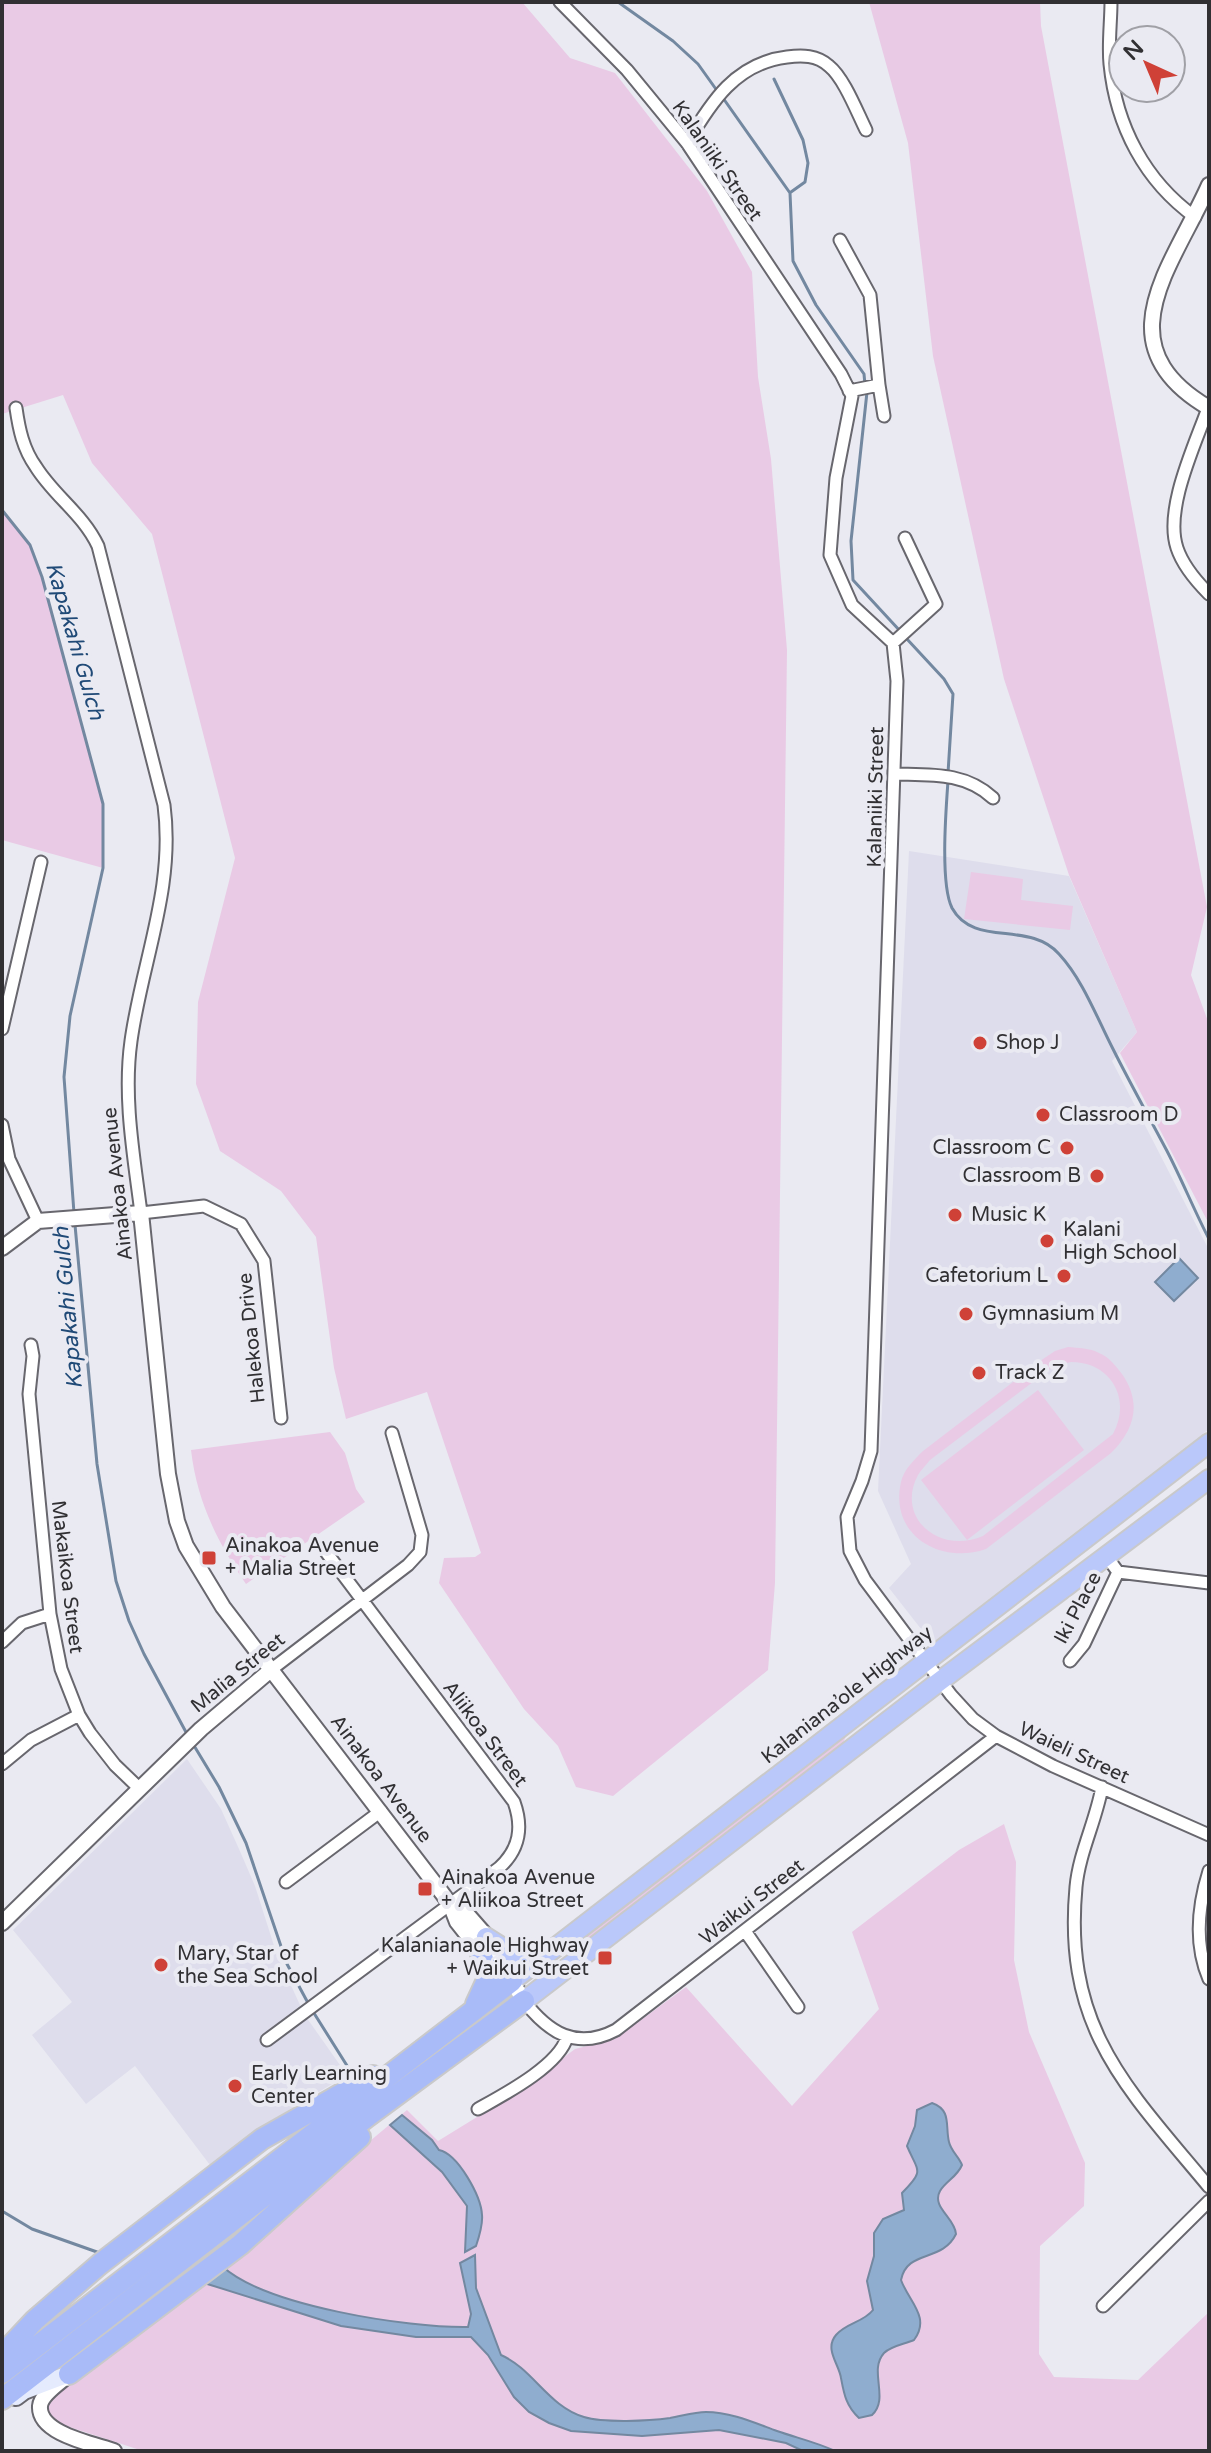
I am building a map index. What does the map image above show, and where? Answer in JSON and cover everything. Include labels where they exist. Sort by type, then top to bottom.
[{"type":"highway","name":"Kalaniana’ole Highway","points":[[512,1981],[1209,1443]]},
{"type":"highway","points":[[2,2373],[60,2341],[524,2001],[1209,1479]]},
{"type":"highway","points":[[465,2016],[482,1995],[488,1980],[483,1944],[516,1956],[543,1957],[592,1948]]},
{"type":"highway","points":[[2,2399],[60,2341],[412,2056],[512,1981]]},
{"type":"highway","points":[[69,2374],[240,2245],[455,2052]]},
{"type":"highway","points":[[2,2355],[35,2320],[100,2264],[262,2139],[345,2089],[412,2056]]},
{"type":"main road","points":[[2,2407],[24,2391],[69,2374]]},
{"type":"street","name":"Kalaniiki Street","points":[[560,2],[627,70],[687,143],[841,374],[865,387]]},
{"type":"street","points":[[1111,2],[1110,63],[1119,117],[1149,174],[1174,202],[1195,217]]},
{"type":"street","points":[[687,143],[712,101],[737,76],[770,60],[792,56],[813,57],[834,71],[866,130]]},
{"type":"street","points":[[1209,185],[1159,286],[1152,310],[1151,332],[1155,350],[1174,380],[1208,408],[1178,498],[1173,526],[1177,548],[1190,574],[1209,594]]},
{"type":"street","points":[[840,240],[870,295],[865,387],[884,416]]},
{"type":"street","points":[[865,387],[852,396],[836,478],[830,555],[852,605],[893,643],[936,604],[905,538]]},
{"type":"street","name":"Ainakoa Avenue","points":[[16,408],[21,438],[35,467],[81,518],[98,546],[164,805],[166,881],[129,1058],[129,1099],[168,1474],[177,1521],[186,1546],[208,1586],[450,1904],[457,1922],[483,1944],[524,2001]]},
{"type":"street","name":"Kalaniiki Street","points":[[893,643],[897,681],[895,774],[871,1451],[847,1517],[850,1551],[860,1570],[940,1681]]},
{"type":"street","points":[[895,774],[963,778],[993,798]]},
{"type":"street","points":[[2,1029],[41,862]]},
{"type":"street","points":[[2,1125],[9,1159],[38,1221],[2,1248]]},
{"type":"street","name":"Halekoa Drive","points":[[38,1221],[204,1206],[241,1224],[264,1261],[281,1418]]},
{"type":"street","name":"Makaikoa Street","points":[[31,1345],[33,1356],[29,1394],[50,1614],[61,1669],[79,1715],[103,1751],[140,1789]]},
{"type":"street","name":"Malia Street","points":[[2,1923],[201,1729],[272,1669],[414,1560],[423,1543],[392,1433]]},
{"type":"street","name":"Aliikoa Street","points":[[267,2040],[499,1868],[511,1855],[520,1835],[518,1813],[506,1790],[326,1552]]},
{"type":"street","name":"Iki Place","points":[[1107,1557],[1118,1572],[1209,1583]]},
{"type":"street","name":"Iki Place","points":[[1070,1661],[1084,1644],[1118,1572]]},
{"type":"street","points":[[2,1642],[22,1623],[50,1614]]},
{"type":"street","name":"Waieli Street","points":[[940,1681],[973,1719],[996,1736],[1053,1766],[1209,1835]]},
{"type":"street","points":[[2,1764],[31,1740],[79,1715]]},
{"type":"street","name":"Waikui Street","points":[[567,2037],[592,2038],[616,2030],[996,1736]]},
{"type":"street","points":[[1102,1787],[1076,1886],[1076,1962],[1084,2001],[1091,2024],[1112,2066],[1132,2095],[1209,2187]]},
{"type":"street","points":[[286,1882],[381,1811]]},
{"type":"street","points":[[1209,1871],[1199,1905],[1201,1951],[1209,1979]]},
{"type":"street","points":[[745,1931],[798,2007]]},
{"type":"street","points":[[478,2109],[512,2090],[541,2068],[558,2054],[567,2037],[545,2025],[524,2001]]},
{"type":"street","points":[[1103,2306],[1209,2201]]},
{"type":"street","points":[[69,2374],[44,2397],[40,2406],[48,2426],[114,2451]]},
{"type":"shaded area","points":[[2,2],[522,2],[570,58],[615,73],[707,191],[752,272],[758,377],[771,459],[787,650],[775,1583],[768,1670],[613,1796],[576,1787],[558,1746],[524,1709],[439,1583],[444,1558],[475,1557],[481,1553],[427,1392],[346,1419],[334,1368],[316,1237],[281,1191],[220,1151],[196,1084],[198,1002],[235,858],[152,534],[92,463],[63,395],[2,414]]},
{"type":"shaded area","points":[[869,2],[1040,2],[1041,26],[1207,907],[1191,975],[1209,1024],[1209,1224],[1120,1053],[1137,1032],[1069,875],[1004,679],[933,356],[908,143]]},
{"type":"shaded area","points":[[2,510],[30,545],[42,577],[103,804],[103,868],[2,840]]},
{"type":"shaded area","name":"Kalani High School","points":[[909,851],[1069,876],[1137,1032],[1112,1061],[1209,1250],[1209,1429],[932,1643],[889,1588],[911,1564],[878,1491]]},
{"type":"shaded area","points":[[971,872],[1023,879],[1021,900],[1073,906],[1070,930],[964,919]]},
{"type":"shaded area","points":[[1068,1347],[1095,1351],[1109,1359],[1122,1374],[1134,1405],[1126,1435],[1111,1453],[986,1549],[952,1553],[922,1541],[910,1531],[899,1501],[902,1477],[907,1469],[923,1451],[1055,1351]],"holes":[[[1071,1362],[1085,1364],[1107,1376],[1119,1396],[1118,1421],[1113,1434],[983,1536],[967,1541],[951,1541],[926,1529],[912,1505],[912,1491],[918,1475],[930,1460],[1054,1366]]]},
{"type":"shaded area","points":[[1038,1390],[1084,1450],[967,1540],[921,1480]]},
{"type":"shaded area","points":[[330,1432],[345,1453],[356,1489],[365,1502],[246,1584],[226,1553],[203,1504],[191,1450]]},
{"type":"shaded area","points":[[847,1734],[842,1745],[598,1934],[582,1941],[599,1924]]},
{"type":"shaded area","name":"Mary, Star of the Sea School","points":[[187,1759],[221,1809],[255,1886],[276,1952],[304,2014],[347,2075],[254,2131],[210,2165],[135,2066],[86,2104],[32,2035],[72,2002],[13,1930]]},
{"type":"shaded area","points":[[1004,1824],[1016,1862],[1014,1960],[1029,2032],[1085,2163],[1084,2206],[1040,2246],[1039,2354],[1054,2377],[1138,2380],[1209,2312],[1209,2451],[143,2451],[51,2421],[47,2409],[57,2390],[308,2193],[407,2110],[438,2141],[516,2093],[575,2049],[615,2039],[686,1987],[792,2106],[879,2009],[852,1932],[959,1850]]},
{"type":"water","points":[[1179,1258],[1198,1278],[1174,1301],[1155,1282]]},
{"type":"water","points":[[932,2103],[945,2114],[950,2145],[962,2165],[938,2197],[956,2234],[942,2249],[917,2259],[905,2270],[901,2280],[917,2310],[919,2332],[914,2340],[884,2353],[878,2368],[877,2408],[872,2415],[859,2418],[846,2400],[831,2346],[840,2331],[873,2310],[867,2281],[874,2256],[874,2233],[883,2219],[904,2210],[902,2193],[917,2175],[907,2146],[917,2110]]},
{"type":"water","points":[[402,2115],[432,2140],[439,2150],[454,2159],[473,2187],[481,2207],[482,2223],[476,2246],[465,2252],[467,2206],[442,2172],[390,2125]]},
{"type":"water","points":[[475,2255],[476,2288],[501,2355],[523,2369],[551,2397],[572,2412],[593,2419],[639,2421],[715,2412],[743,2418],[835,2451],[803,2451],[786,2443],[719,2430],[642,2436],[571,2431],[529,2412],[514,2397],[488,2355],[471,2337],[416,2337],[341,2326],[201,2282],[222,2266],[270,2293],[339,2312],[410,2324],[468,2327],[471,2314],[460,2263]]},
{"type":"waterway","points":[[618,2],[673,41],[698,64],[718,92]]},
{"type":"waterway","points":[[774,79],[803,140],[808,163],[805,182],[791,192]]},
{"type":"waterway","points":[[723,98],[790,193],[793,261],[816,305],[864,374],[865,385]]},
{"type":"waterway","points":[[867,392],[851,541],[853,580],[901,632]]},
{"type":"waterway","name":"Kapakahi Gulch","points":[[2,510],[30,545],[42,577],[103,804],[103,868],[70,1016],[64,1077],[74,1213]]},
{"type":"waterway","points":[[906,638],[944,679],[953,694],[948,773]]},
{"type":"waterway","points":[[948,781],[945,865],[952,908],[962,920],[974,927],[1033,938],[1047,944],[1068,964],[1167,1151],[1209,1239]]},
{"type":"waterway","name":"Kapakahi Gulch","points":[[75,1225],[97,1464],[116,1581],[144,1654],[187,1734]]},
{"type":"waterway","name":"Kapakahi Gulch","points":[[193,1744],[219,1787],[246,1843],[287,1964],[308,2003]]},
{"type":"waterway","name":"Kapakahi Gulch","points":[[312,2010],[351,2072]]},
{"type":"waterway","points":[[2,2211],[32,2229],[97,2252]]},
{"type":"place","name":"Shop J","points":[[980,1043]]},
{"type":"place","name":"Classroom D","points":[[1043,1115]]},
{"type":"place","name":"Classroom C","points":[[1067,1148]]},
{"type":"place","name":"Classroom B","points":[[1097,1176]]},
{"type":"place","name":"Music K","points":[[955,1215]]},
{"type":"place","name":"Kalani High School","points":[[1047,1241]]},
{"type":"place","name":"Cafetorium L","points":[[1064,1276]]},
{"type":"place","name":"Gymnasium M","points":[[966,1314]]},
{"type":"place","name":"Track Z","points":[[979,1373]]},
{"type":"place","name":"Ainakoa Avenue + Malia Street","points":[[209,1558]]},
{"type":"place","name":"Ainakoa Avenue + Aliikoa Street","points":[[425,1889]]},
{"type":"place","name":"Kalanianaole Highway + Waikui Street","points":[[605,1958]]},
{"type":"place","name":"Mary, Star of the Sea School","points":[[161,1965]]},
{"type":"place","name":"Early Learning Center","points":[[235,2086]]}]
